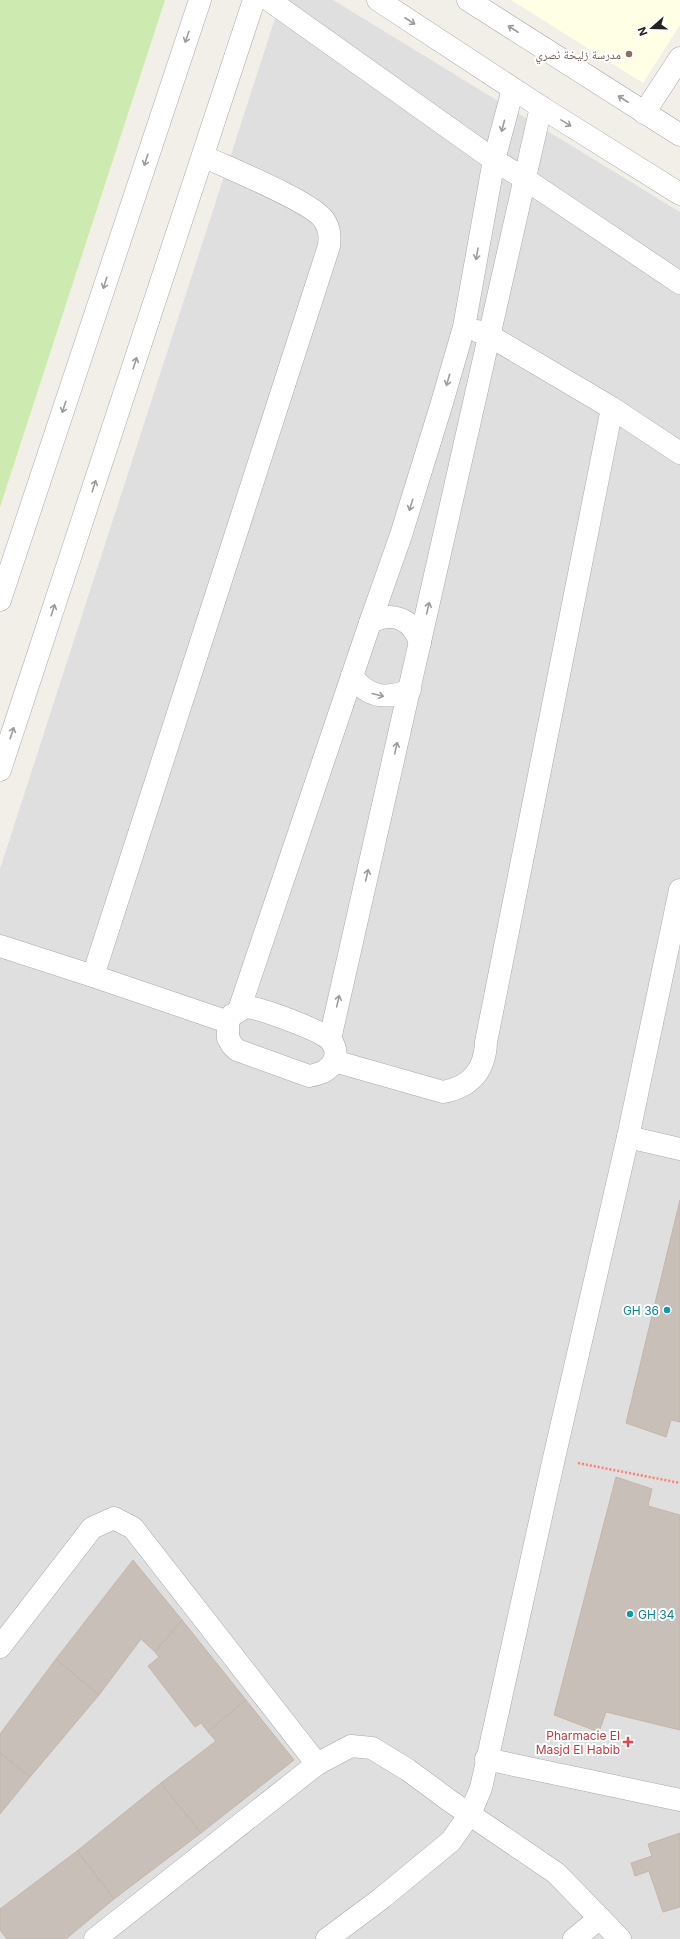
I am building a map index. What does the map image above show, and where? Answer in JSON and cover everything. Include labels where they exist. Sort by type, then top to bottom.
[{"type":"street","points":[[0,600],[200,0]]},
{"type":"street","points":[[0,770],[254,0]]},
{"type":"street","points":[[269,0],[494,160],[525,179],[680,283]]},
{"type":"street","points":[[378,0],[541,107],[680,194]]},
{"type":"street","points":[[468,0],[680,135]]},
{"type":"street","points":[[644,113],[680,58]]},
{"type":"street","points":[[233,1016],[246,1007],[255,1008],[324,1034],[334,1046],[334,1061],[328,1069],[321,1073],[309,1076],[237,1050],[228,1038],[233,1016],[401,535],[464,327],[494,160],[513,89]]},
{"type":"street","points":[[330,1040],[541,107]]},
{"type":"street","points":[[93,976],[329,246],[330,232],[324,219],[307,205],[203,156]]},
{"type":"street","points":[[464,327],[490,336],[612,408],[680,452]]},
{"type":"street","points":[[334,1061],[442,1092],[454,1090],[464,1085],[473,1078],[481,1068],[485,1055],[612,408]]},
{"type":"street","points":[[370,622],[386,616],[403,619],[411,625],[417,633],[420,643]]},
{"type":"street","points":[[352,676],[358,684],[375,695],[387,697],[398,695],[410,690]]},
{"type":"street","points":[[327,1939],[382,1898],[451,1841],[470,1814],[481,1788],[486,1759],[628,1137],[680,890]]},
{"type":"street","points":[[0,946],[93,976],[233,1016]]},
{"type":"street","points":[[628,1137],[680,1149]]},
{"type":"street","points":[[0,1647],[92,1528],[114,1518],[133,1528],[318,1764]]},
{"type":"street","points":[[95,1939],[318,1764],[351,1746],[372,1748],[408,1770],[556,1873],[620,1939]]},
{"type":"street","points":[[486,1759],[680,1800]]},
{"type":"street","points":[[574,1939],[600,1918]]},
{"type":"path","points":[[554,1458],[680,1483]]},
{"type":"shaded area","points":[[281,0],[333,0],[680,212],[680,1939],[0,1939],[0,869]]},
{"type":"shaded area","name":"مدرسة زليخة نصري","points":[[511,0],[680,0],[680,25],[643,83]]},
{"type":"green space","points":[[0,0],[165,0],[0,507]]},
{"type":"building","name":"GH 36","points":[[680,1200],[680,1422],[671,1420],[666,1437],[626,1423]]},
{"type":"building","name":"GH 34","points":[[616,1477],[652,1489],[648,1506],[680,1515],[680,1730],[606,1712],[599,1732],[554,1715]]},
{"type":"building","points":[[133,1560],[182,1620],[155,1652],[141,1639],[99,1695],[56,1659]]},
{"type":"building","points":[[182,1620],[246,1700],[208,1732],[201,1723],[195,1727],[148,1666],[159,1657],[155,1652]]},
{"type":"building","points":[[56,1659],[99,1695],[30,1777],[0,1753],[0,1734]]},
{"type":"building","points":[[246,1700],[294,1760],[201,1833],[161,1783],[216,1741],[208,1732]]},
{"type":"building","points":[[0,1753],[30,1777],[0,1814]]},
{"type":"building","points":[[161,1783],[201,1833],[114,1899],[77,1851]]},
{"type":"building","points":[[680,1833],[680,1907],[663,1912],[649,1871],[635,1876],[631,1863],[652,1856],[648,1844]]},
{"type":"building","points":[[77,1851],[114,1899],[66,1939],[7,1939],[0,1930],[0,1909]]},
{"type":"place","name":"مدرسة زليخة نصري","points":[[629,54]]},
{"type":"place","name":"GH 36","points":[[667,1310]]},
{"type":"place","name":"GH 34","points":[[630,1614]]},
{"type":"place","name":"Pharmacie El Masjd El Habib","points":[[628,1742]]}]
